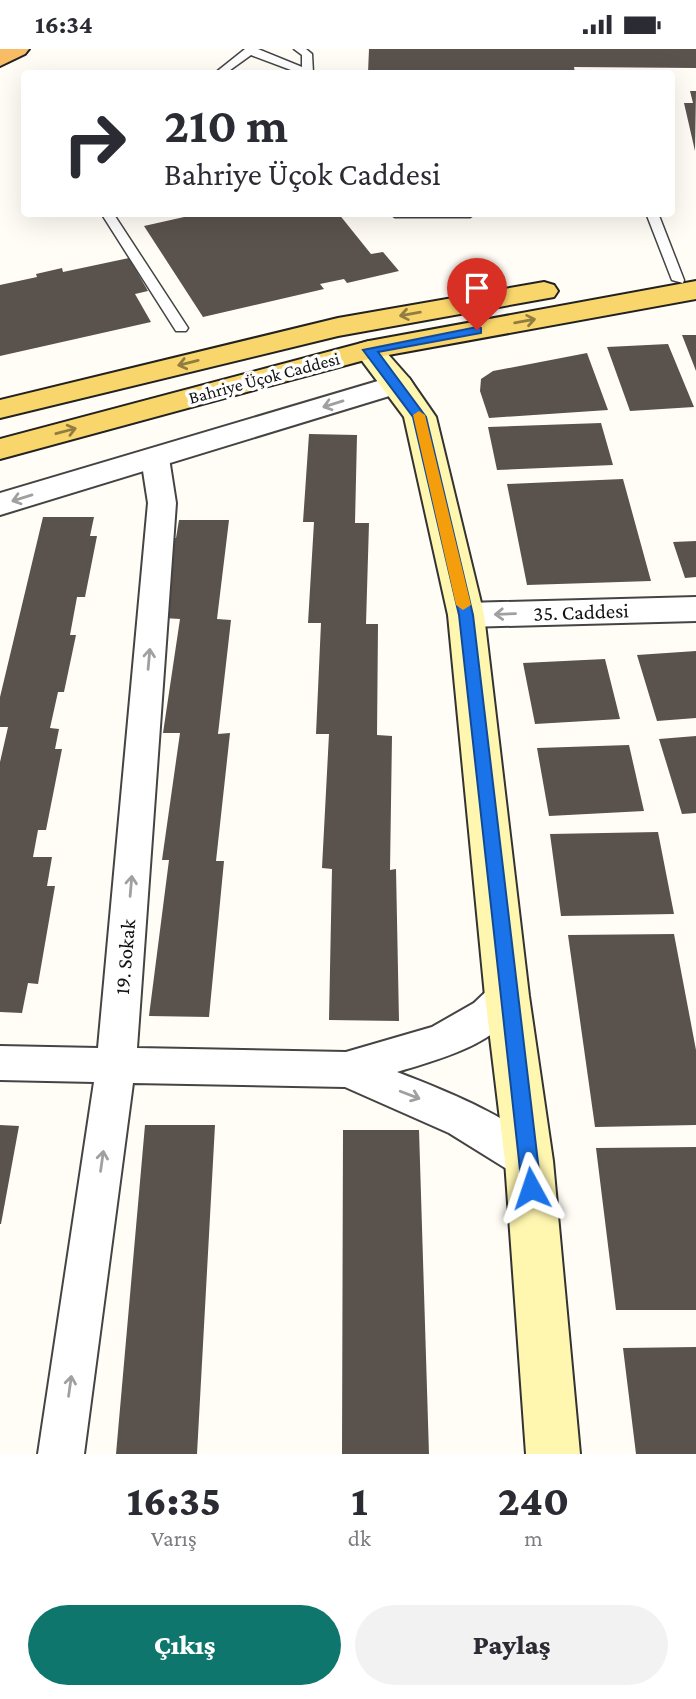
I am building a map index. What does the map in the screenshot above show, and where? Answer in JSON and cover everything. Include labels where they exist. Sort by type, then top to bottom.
[{"type":"highway","points":[[0,59],[17,49]]},
{"type":"main road","name":"Bahriye Üçok Caddesi","points":[[0,409],[337,328],[553,290],[690,283]]},
{"type":"main road","name":"Bahriye Üçok Caddesi","points":[[0,449],[369,350],[690,283]]},
{"type":"main road","points":[[337,328],[369,350],[398,384],[420,417],[466,615],[529,1161],[553,1454]]},
{"type":"street","points":[[0,504],[398,384]]},
{"type":"street","name":"19. Sokak","points":[[61,1454],[116,1066],[162,503],[155,458]]},
{"type":"street","name":"35. Caddesi","points":[[466,615],[696,609]]},
{"type":"street","points":[[0,1063],[346,1070],[440,1042],[488,1015],[508,996]]},
{"type":"street","points":[[346,1070],[468,1120],[491,1132],[529,1161]]},
{"type":"lane","points":[[299,49],[307,54],[308,70]]},
{"type":"lane","points":[[224,70],[251,50],[301,70]]},
{"type":"lane","points":[[110,217],[181,328]]},
{"type":"lane","points":[[654,217],[690,283]]},
{"type":"building","points":[[369,49],[696,49],[696,68],[368,70]]},
{"type":"building","points":[[690,91],[696,91],[695,151],[684,103],[693,103]]},
{"type":"building","points":[[184,217],[341,217],[371,254],[383,252],[399,271],[347,283],[344,279],[320,284],[324,289],[203,317],[144,226]]},
{"type":"building","points":[[129,258],[148,291],[135,294],[151,322],[0,356],[0,285],[62,268],[63,272]]},
{"type":"building","points":[[682,335],[696,335],[696,371]]},
{"type":"building","points":[[668,344],[694,407],[630,411],[607,347]]},
{"type":"building","points":[[587,353],[608,410],[489,418],[480,391],[481,379],[493,371]]},
{"type":"building","points":[[601,423],[613,465],[497,470],[488,427]]},
{"type":"building","points":[[309,434],[357,435],[355,523],[369,523],[366,624],[378,624],[377,735],[392,736],[390,870],[396,869],[399,1021],[329,1020],[332,869],[322,868],[329,734],[316,734],[321,623],[308,623],[314,522],[303,522]]},
{"type":"building","points":[[623,479],[651,581],[527,585],[507,484]]},
{"type":"building","points":[[43,517],[94,517],[90,536],[97,536],[85,597],[77,597],[70,635],[76,635],[64,692],[58,692],[50,728],[59,729],[55,749],[62,749],[46,830],[38,830],[33,857],[52,857],[47,886],[55,886],[38,984],[28,983],[22,1013],[0,1012],[0,762],[8,727],[0,727],[0,697]]},
{"type":"building","points":[[179,520],[229,520],[217,619],[231,620],[218,734],[230,733],[216,861],[224,861],[209,1017],[149,1016],[169,860],[162,860],[180,733],[163,733],[180,619],[163,618],[170,538],[176,538]]},
{"type":"building","points":[[696,541],[696,577],[685,578],[673,542]]},
{"type":"building","points":[[696,651],[696,718],[657,721],[637,655]]},
{"type":"building","points":[[605,659],[620,719],[535,724],[523,663]]},
{"type":"building","points":[[696,736],[696,813],[682,814],[659,739]]},
{"type":"building","points":[[629,745],[644,811],[549,816],[537,748]]},
{"type":"building","points":[[658,832],[674,914],[561,916],[550,834]]},
{"type":"building","points":[[674,934],[696,1050],[696,1125],[595,1127],[568,935]]},
{"type":"building","points":[[0,1125],[19,1126],[1,1224],[0,1224]]},
{"type":"building","points":[[145,1125],[215,1125],[197,1454],[116,1454]]},
{"type":"building","points":[[343,1130],[419,1130],[429,1454],[342,1454]]},
{"type":"building","points":[[696,1147],[696,1310],[616,1310],[596,1148]]},
{"type":"building","points":[[696,1347],[696,1454],[636,1454],[623,1348]]},
{"type":"slow traffic","points":[[419,415],[463,605]]},
{"type":"route","points":[[477,330],[369,350],[398,384],[420,417],[466,615],[531,1188]]}]
